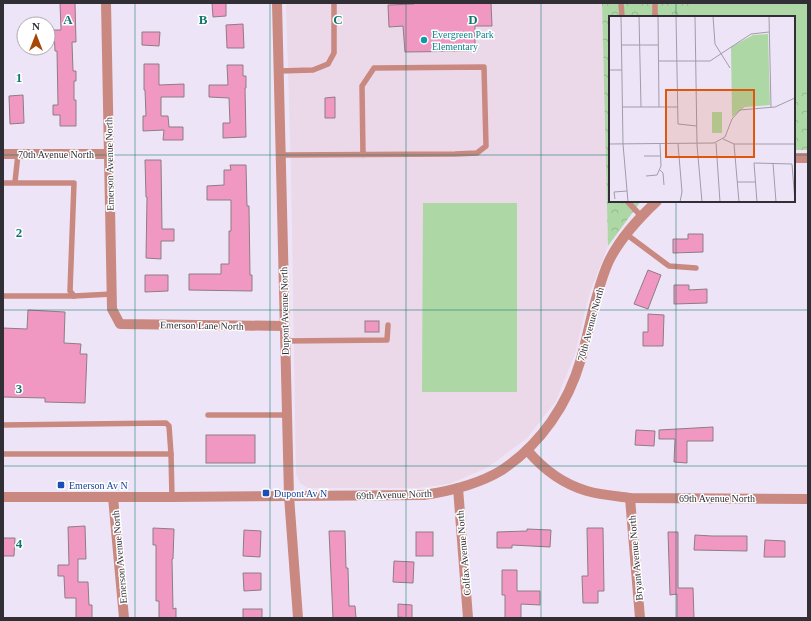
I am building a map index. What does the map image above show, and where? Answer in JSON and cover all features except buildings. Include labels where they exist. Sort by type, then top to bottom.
[{"type":"street","name":"Emerson Avenue North","points":[[106,3],[112,309],[120,324]]},
{"type":"street","name":"Dupont Avenue North","points":[[278,3],[289,496],[298,618]]},
{"type":"street","name":"70th Avenue North","points":[[3,154],[109,154]]},
{"type":"street","points":[[795,158],[808,158]]},
{"type":"street","name":"70th Avenue North","points":[[527,450],[547,429],[564,402],[574,381],[601,281],[609,261],[626,234],[641,216],[656,202]]},
{"type":"street","name":"Emerson Lane North","points":[[120,324],[285,326]]},
{"type":"street","name":"69th Avenue North","points":[[3,497],[424,495],[446,492],[477,482],[501,470],[527,450],[539,464],[568,484],[587,491],[630,498],[808,499]]},
{"type":"street","name":"Colfax Avenue North","points":[[458,488],[468,618]]},
{"type":"street","name":"Emerson Avenue North","points":[[113,497],[124,618]]},
{"type":"street","name":"Bryant Avenue North","points":[[630,498],[640,618]]},
{"type":"lane","points":[[279,71],[313,70],[328,64],[334,53],[334,3]]},
{"type":"lane","points":[[621,3],[622,16]]},
{"type":"lane","points":[[655,3],[655,16]]},
{"type":"lane","points":[[281,155],[363,155],[477,153],[486,146],[484,67],[374,68],[362,86],[363,155]]},
{"type":"lane","points":[[15,182],[18,154]]},
{"type":"lane","points":[[3,184],[15,182],[28,184],[74,183],[70,291],[74,296]]},
{"type":"lane","points":[[628,202],[641,216]]},
{"type":"lane","points":[[626,234],[669,266],[696,268]]},
{"type":"lane","points":[[3,296],[74,296],[112,294]]},
{"type":"lane","points":[[285,341],[387,340],[388,326]]},
{"type":"lane","points":[[208,415],[287,415]]},
{"type":"lane","points":[[3,425],[166,423],[169,426],[172,454],[172,497]]},
{"type":"lane","points":[[3,454],[172,454]]},
{"type":"shaded area","points":[[286,3],[602,3],[608,246],[589,295],[575,354],[556,401],[527,438],[487,468],[449,484],[418,488],[308,488],[300,483],[296,474],[291,171]]},
{"type":"green space","points":[[602,3],[808,3],[808,150],[795,150],[795,16],[609,16],[609,202],[640,202],[608,246]]},
{"type":"green space","points":[[690,3],[808,3],[808,84],[795,92],[795,16],[692,16]]},
{"type":"green space","points":[[423,203],[517,203],[517,392],[422,392]]},
{"type":"place","name":"Evergreen Park Elementary","points":[[424,40]]},
{"type":"place","name":"Emerson Av N","points":[[61,485]]},
{"type":"place","name":"Dupont Av N","points":[[266,493]]}]
